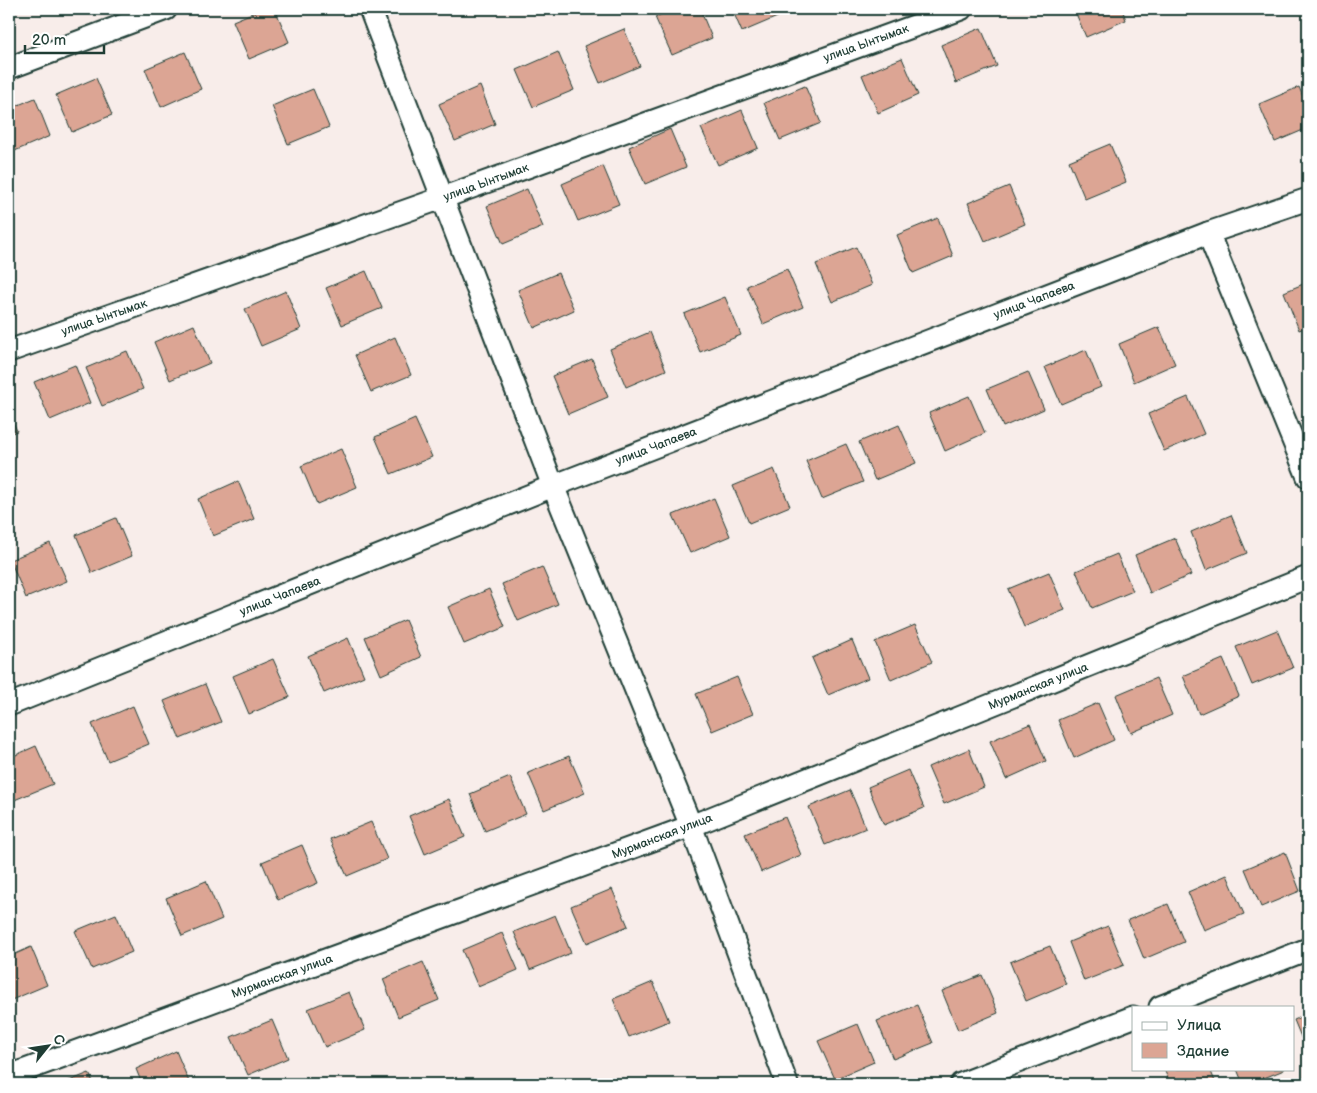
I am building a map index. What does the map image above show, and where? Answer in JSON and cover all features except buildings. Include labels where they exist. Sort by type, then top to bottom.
[{"type":"street","points":[[9,68],[166,9]]},
{"type":"street","points":[[370,9],[553,486],[691,826],[787,1084]]},
{"type":"street","name":"улица Ынтымак","points":[[9,351],[442,198],[961,9]]},
{"type":"street","name":"улица Чапаева","points":[[9,705],[553,486],[1208,233],[1308,199]]},
{"type":"street","points":[[1208,233],[1308,477]]},
{"type":"street","name":"Мурманская улица","points":[[9,1076],[691,826],[1308,577]]},
{"type":"street","points":[[1163,1006],[1308,949]]},
{"type":"street","points":[[960,1084],[1132,1017]]}]
